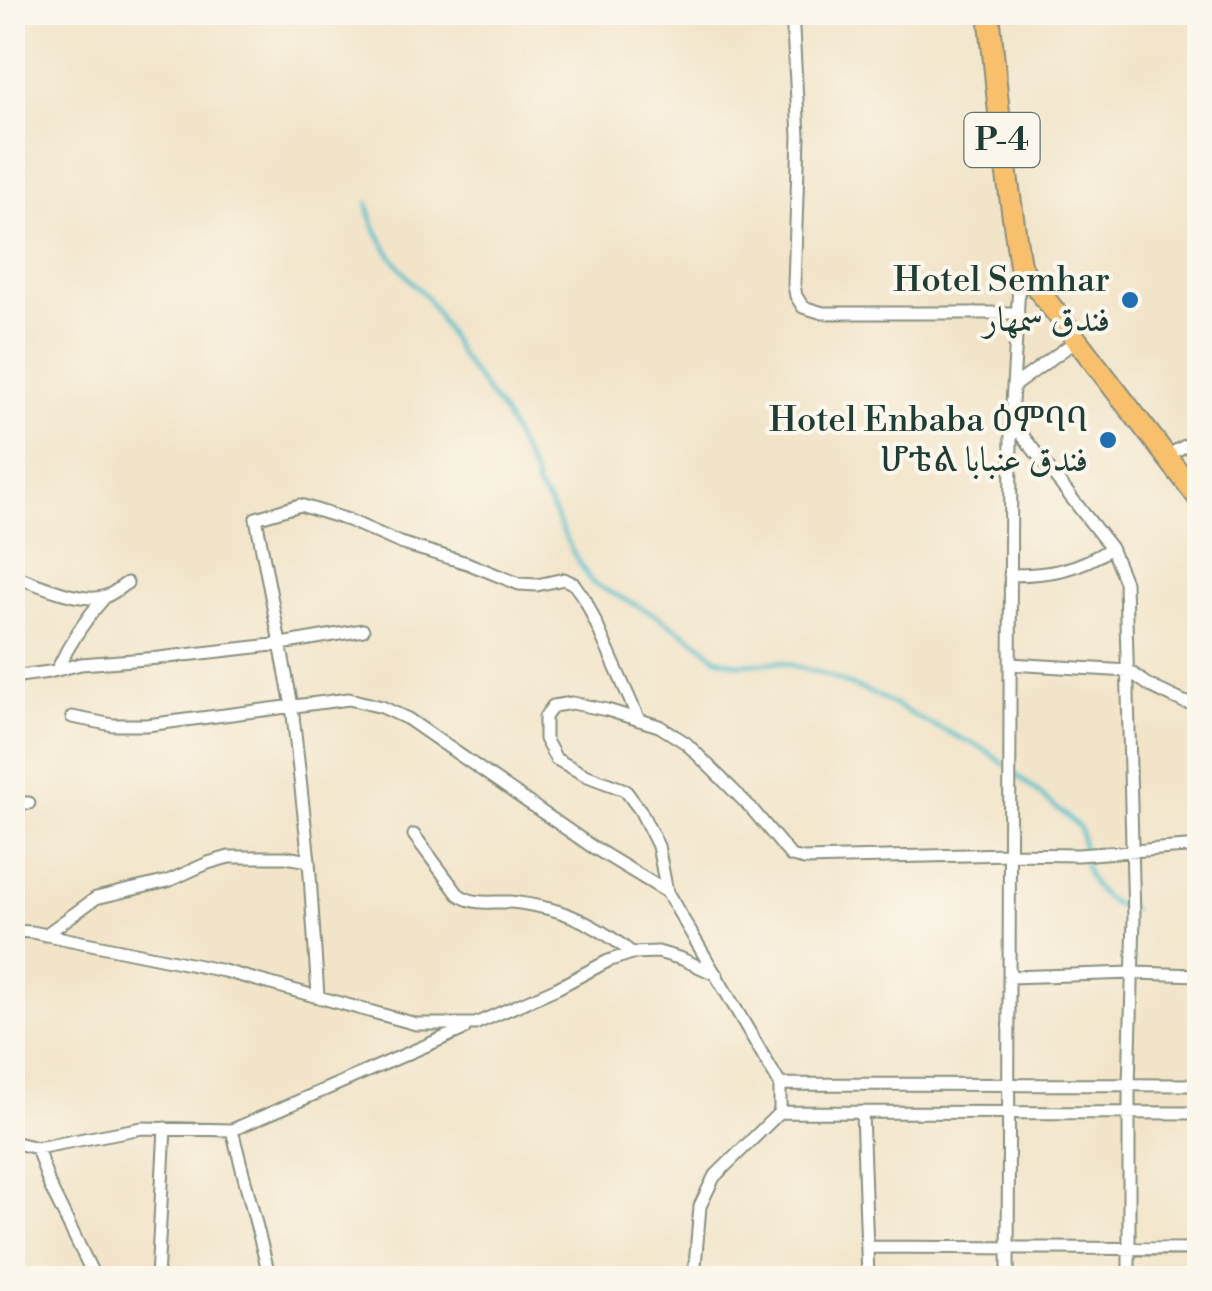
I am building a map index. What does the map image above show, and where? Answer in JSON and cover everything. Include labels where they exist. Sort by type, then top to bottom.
[{"type":"highway","name":"P-4","points":[[989,12],[1020,266],[1200,500]]},
{"type":"street","points":[[792,12],[798,136],[794,285],[802,307],[823,313],[1018,314]]},
{"type":"street","points":[[1008,1278],[1011,421],[1020,266]]},
{"type":"street","points":[[1014,385],[1077,340]]},
{"type":"street","points":[[1011,421],[1111,548],[1125,582],[1134,852],[1129,1278]]},
{"type":"street","points":[[1166,456],[1200,438]]},
{"type":"street","points":[[318,996],[292,706],[256,518],[300,505],[519,584],[536,585],[564,578],[574,584],[586,601],[639,720]]},
{"type":"street","points":[[1010,575],[1066,570],[1091,562],[1111,548]]},
{"type":"street","points":[[12,575],[55,592],[104,597]]},
{"type":"street","points":[[58,670],[78,630],[104,597],[126,583]]},
{"type":"street","points":[[12,676],[81,664],[281,644],[363,630]]},
{"type":"street","points":[[1010,664],[1128,671],[1150,686],[1200,705]]},
{"type":"street","points":[[72,717],[113,725],[147,725],[319,701],[349,699],[382,707],[408,719],[591,846],[667,892]]},
{"type":"street","points":[[780,1112],[780,1084],[667,892],[658,846],[640,810],[626,790],[586,776],[556,759],[546,739],[545,717],[553,706],[572,703],[607,710],[658,726],[686,743],[751,808],[791,856],[804,859],[1078,855],[1200,846]]},
{"type":"street","points":[[12,803],[29,803]]},
{"type":"street","points":[[414,835],[466,900],[515,902],[551,909],[605,932],[632,954]]},
{"type":"street","points":[[44,934],[96,898],[168,880],[229,857],[308,860]]},
{"type":"street","points":[[12,931],[224,970],[416,1024],[475,1024]]},
{"type":"street","points":[[12,1142],[37,1148],[80,1142],[112,1132],[165,1128],[232,1130],[556,988],[608,961],[632,954],[658,952],[717,975]]},
{"type":"street","points":[[1009,977],[1200,974]]},
{"type":"street","points":[[780,1084],[1200,1085]]},
{"type":"street","points":[[694,1278],[700,1206],[714,1177],[780,1112],[1200,1112]]},
{"type":"street","points":[[862,1112],[868,1278]]},
{"type":"street","points":[[157,1278],[165,1128]]},
{"type":"street","points":[[232,1130],[270,1278]]},
{"type":"street","points":[[37,1148],[49,1184],[94,1278]]},
{"type":"street","points":[[867,1247],[1200,1249]]},
{"type":"street","points":[[12,1260],[23,1278]]},
{"type":"waterway","points":[[368,203],[375,228],[390,254],[427,297],[462,358],[504,415],[536,487],[549,503],[592,583],[654,614],[716,658],[739,664],[781,662],[823,674],[880,697],[986,750],[1005,765]]},
{"type":"waterway","points":[[1012,771],[1076,824],[1081,830],[1083,850]]},
{"type":"waterway","points":[[1084,859],[1100,892],[1132,910]]},
{"type":"place","name":"Hotel Semhar فندق سمهار","points":[[1130,300]]},
{"type":"place","name":"Hotel Enbaba ዕምባባ ሆቴል فندق عنبابا","points":[[1108,440]]}]
